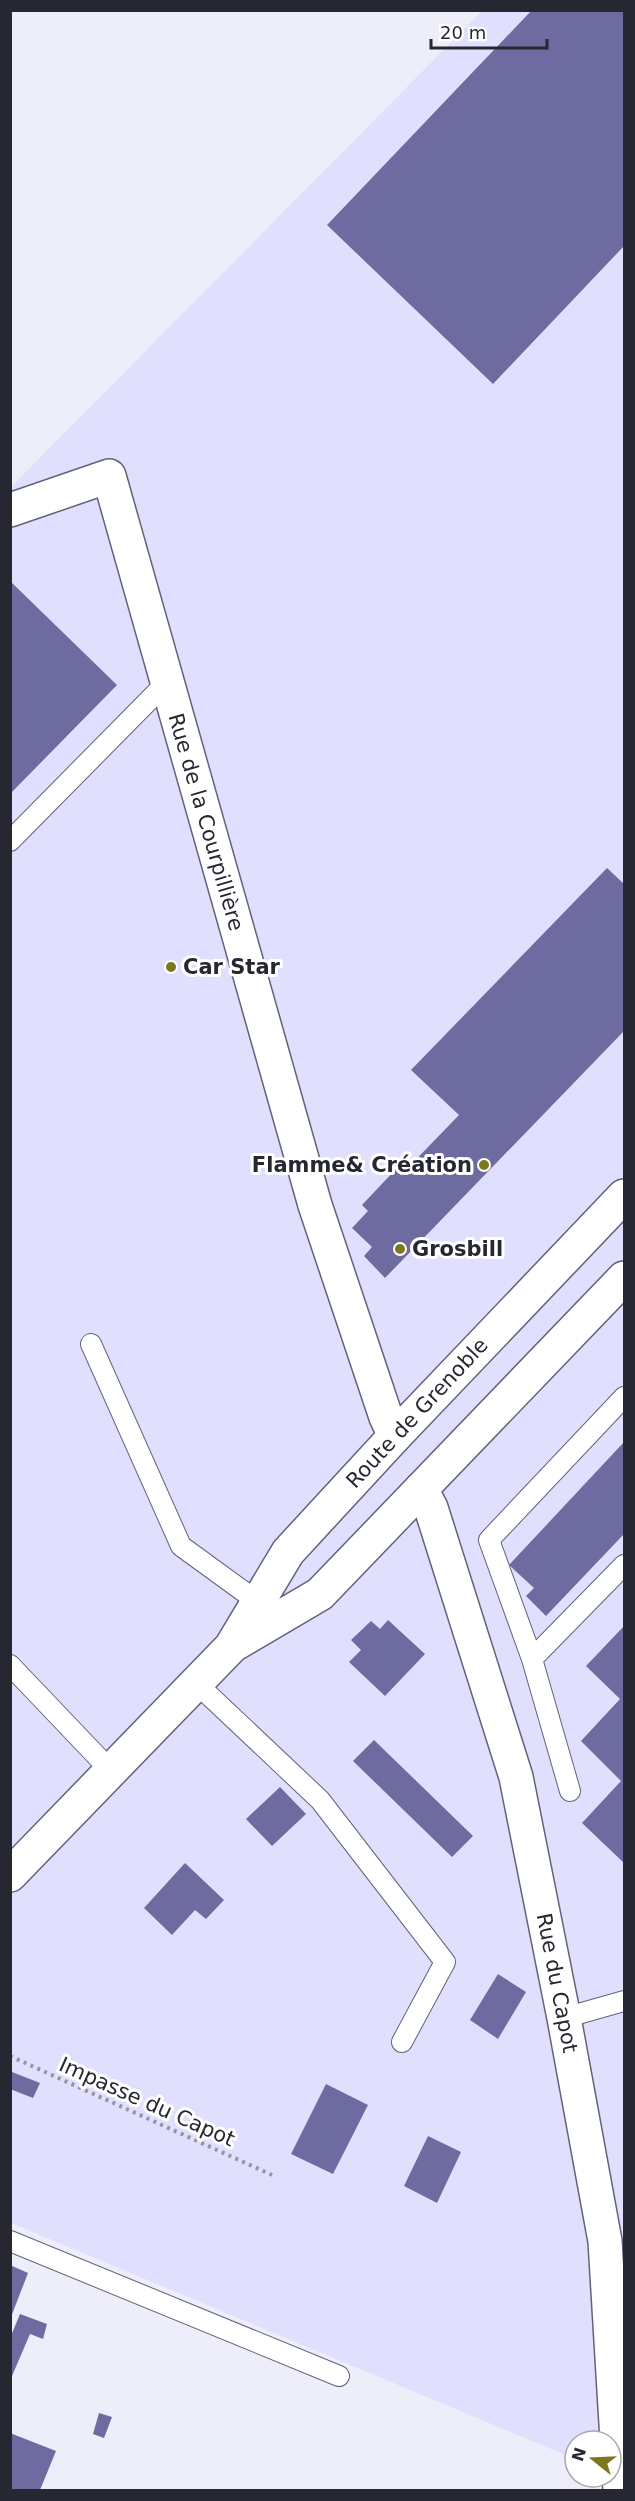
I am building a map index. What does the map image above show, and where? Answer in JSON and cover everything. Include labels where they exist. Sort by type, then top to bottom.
[{"type":"street","name":"Rue de la Courpillière","points":[[10,510],[109,476],[315,1205],[394,1436]]},
{"type":"street","name":"Route de Grenoble","points":[[10,1875],[231,1647],[288,1552],[394,1436],[624,1196]]},
{"type":"street","name":"Route de Grenoble","points":[[231,1647],[320,1594],[624,1278]]},
{"type":"street","name":"Rue du Capot","points":[[421,1489],[431,1508],[516,1777],[564,2018],[605,2241],[620,2490]]},
{"type":"lane","points":[[10,841],[167,682]]},
{"type":"lane","points":[[91,1344],[181,1546],[258,1602]]},
{"type":"lane","points":[[570,1791],[532,1659],[489,1540],[624,1397]]},
{"type":"lane","points":[[532,1659],[624,1565]]},
{"type":"lane","points":[[10,1665],[111,1772]]},
{"type":"lane","points":[[196,1683],[320,1800],[445,1962],[402,2042]]},
{"type":"lane","points":[[564,2018],[624,2001]]},
{"type":"lane","points":[[10,2241],[339,2376]]},
{"type":"path","name":"Impasse du Capot","points":[[10,2056],[272,2175]]},
{"type":"shaded area","points":[[482,11],[624,11],[624,2490],[623,2429],[563,2429],[563,2454],[11,2223],[11,487]]},
{"type":"building","points":[[532,10],[624,10],[624,246],[493,384],[327,225]]},
{"type":"building","points":[[10,581],[117,685],[10,794]]},
{"type":"building","points":[[607,868],[624,884],[624,1031],[385,1278],[364,1256],[372,1247],[352,1228],[368,1211],[362,1205],[395,1170],[401,1175],[459,1115],[411,1070]]},
{"type":"building","points":[[624,1442],[624,1534],[546,1616],[526,1596],[534,1588],[509,1565]]},
{"type":"building","points":[[388,1620],[425,1654],[385,1696],[349,1662],[361,1650],[351,1640],[371,1621],[380,1629]]},
{"type":"building","points":[[624,1626],[624,1863],[582,1823],[621,1781],[581,1741],[620,1699],[586,1666]]},
{"type":"building","points":[[374,1740],[473,1836],[452,1857],[353,1761]]},
{"type":"building","points":[[280,1787],[306,1814],[272,1846],[246,1819]]},
{"type":"building","points":[[185,1863],[224,1900],[206,1919],[195,1910],[172,1935],[144,1908]]},
{"type":"building","points":[[498,1974],[526,1992],[498,2039],[470,2020]]},
{"type":"building","points":[[12,2072],[40,2083],[33,2098],[10,2089]]},
{"type":"building","points":[[326,2084],[368,2105],[333,2174],[291,2154]]},
{"type":"building","points":[[428,2136],[461,2152],[437,2203],[404,2186]]},
{"type":"building","points":[[10,2265],[28,2273],[11,2317],[10,2317]]},
{"type":"building","points":[[20,2314],[47,2324],[43,2339],[30,2334],[12,2376],[10,2338]]},
{"type":"building","points":[[99,2413],[112,2417],[104,2438],[93,2434]]},
{"type":"building","points":[[10,2433],[56,2451],[40,2490],[10,2490]]},
{"type":"place","name":"Car Star","points":[[171,967]]},
{"type":"place","name":"Flamme& Création","points":[[484,1165]]},
{"type":"place","name":"Grosbill","points":[[400,1249]]}]
